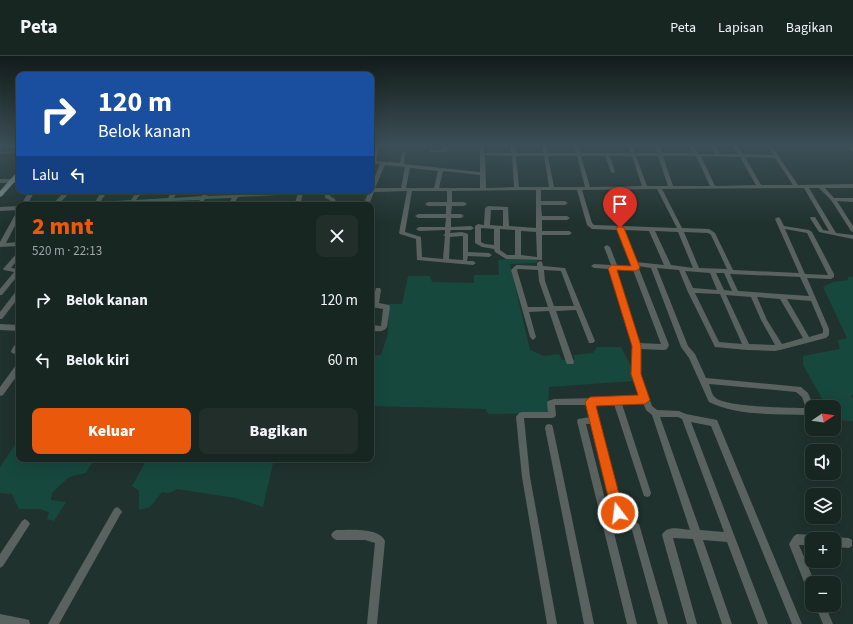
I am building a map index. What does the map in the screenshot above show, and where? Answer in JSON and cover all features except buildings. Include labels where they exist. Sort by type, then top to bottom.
[{"type":"main road","points":[[0,196],[16,181]]},
{"type":"street","points":[[374,186],[380,172]]},
{"type":"street","points":[[403,188],[404,172]]},
{"type":"street","points":[[436,189],[440,172]]},
{"type":"street","points":[[462,172],[482,174],[483,189]]},
{"type":"street","points":[[516,172],[517,188]]},
{"type":"street","points":[[549,172],[552,188]]},
{"type":"street","points":[[583,172],[588,188]]},
{"type":"street","points":[[640,172],[645,188]]},
{"type":"street","points":[[666,172],[671,187]]},
{"type":"street","points":[[706,172],[713,187]]},
{"type":"street","points":[[751,172],[759,186]]},
{"type":"street","points":[[787,172],[796,186]]},
{"type":"street","points":[[0,181],[16,181]]},
{"type":"street","points":[[374,188],[403,188],[410,190],[759,186],[852,187]]},
{"type":"street","points":[[805,186],[834,234]]},
{"type":"street","points":[[820,186],[833,199],[853,230]]},
{"type":"street","points":[[658,187],[681,231],[697,270]]},
{"type":"street","points":[[538,188],[539,268],[551,309],[570,362]]},
{"type":"street","points":[[580,188],[591,227],[712,232],[736,293]]},
{"type":"street","points":[[446,261],[446,232],[449,216],[450,189]]},
{"type":"street","points":[[410,190],[402,234],[417,236],[420,238],[419,259],[473,263]]},
{"type":"street","points":[[58,202],[65,194]]},
{"type":"street","points":[[169,202],[174,194]]},
{"type":"street","points":[[201,202],[206,194]]},
{"type":"street","points":[[142,202],[203,198],[231,194]]},
{"type":"street","points":[[328,194],[327,197],[332,199],[332,202]]},
{"type":"street","points":[[833,199],[853,200]]},
{"type":"street","points":[[539,203],[565,203]]},
{"type":"street","points":[[428,204],[464,204]]},
{"type":"street","points":[[487,226],[488,208],[504,207],[506,208],[506,227]]},
{"type":"street","points":[[0,209],[16,208]]},
{"type":"street","points":[[418,216],[461,216]]},
{"type":"street","points":[[1,244],[16,218]]},
{"type":"street","points":[[539,218],[566,218]]},
{"type":"street","points":[[813,218],[821,231],[853,237]]},
{"type":"street","points":[[681,269],[715,344],[747,347],[780,347],[807,339],[824,336],[827,332],[778,219]]},
{"type":"street","points":[[496,247],[484,246],[477,241],[478,226],[518,228],[538,232],[569,233]]},
{"type":"street","points":[[497,227],[496,247],[497,251],[503,256],[540,259]]},
{"type":"street","points":[[594,266],[614,268],[653,265],[681,269],[827,279],[831,276],[809,232],[781,227]]},
{"type":"street","points":[[446,232],[471,228]]},
{"type":"street","points":[[518,228],[518,257]]},
{"type":"street","points":[[620,228],[665,345],[664,347],[636,346]]},
{"type":"street","points":[[418,229],[465,234],[465,257],[489,255]]},
{"type":"street","points":[[651,229],[668,266]]},
{"type":"street","points":[[1,244],[16,244]]},
{"type":"street","points":[[607,247],[636,346],[636,374],[645,400],[649,408],[655,413],[728,624]]},
{"type":"street","points":[[3,271],[16,257]]},
{"type":"street","points":[[653,265],[685,346],[704,381],[712,400],[718,404],[807,412],[811,410],[805,395],[798,389],[704,381]]},
{"type":"street","points":[[533,336],[515,268],[563,269],[591,341]]},
{"type":"street","points":[[3,271],[16,271]]},
{"type":"street","points":[[712,271],[747,347]]},
{"type":"street","points":[[0,293],[16,273]]},
{"type":"street","points":[[374,302],[378,290]]},
{"type":"street","points":[[690,290],[813,299]]},
{"type":"street","points":[[753,294],[764,320],[780,347]]},
{"type":"street","points":[[0,317],[16,296]]},
{"type":"street","points":[[782,297],[807,339]]},
{"type":"street","points":[[374,305],[387,307],[384,327],[381,329],[374,328]]},
{"type":"street","points":[[525,310],[577,308]]},
{"type":"street","points":[[0,327],[16,328]]},
{"type":"street","points":[[0,393],[16,371]]},
{"type":"street","points":[[617,400],[647,493]]},
{"type":"street","points":[[552,624],[526,477],[519,419],[522,415],[552,415],[551,403],[554,402],[645,400]]},
{"type":"street","points":[[590,402],[620,524]]},
{"type":"street","points":[[655,413],[679,414],[685,417],[714,422],[746,504],[797,624]]},
{"type":"street","points":[[685,417],[728,537],[763,624]]},
{"type":"street","points":[[594,420],[581,422],[632,624]]},
{"type":"street","points":[[549,428],[589,624]]},
{"type":"street","points":[[53,624],[117,512]]},
{"type":"street","points":[[0,563],[25,524]]},
{"type":"street","points":[[607,524],[629,524],[636,527],[663,624]]},
{"type":"street","points":[[692,624],[667,535],[669,533],[728,537]]},
{"type":"street","points":[[336,535],[361,535],[376,538],[380,541],[372,624]]},
{"type":"street","points":[[805,540],[797,539],[794,544],[807,576]]},
{"type":"street","points":[[841,542],[849,543]]},
{"type":"street","points":[[823,612],[828,624]]},
{"type":"street","points":[[0,619],[25,624]]},
{"type":"green space","points":[[498,260],[537,260],[537,263],[510,264],[530,350],[544,356],[559,354],[562,360],[575,359],[573,355],[593,353],[597,347],[621,347],[632,368],[634,381],[549,387],[548,413],[488,414],[486,409],[374,406],[374,355],[381,355],[388,333],[389,304],[402,304],[408,276],[430,276],[432,282],[474,283],[474,275],[499,275]]},
{"type":"green space","points":[[848,277],[853,277],[853,395],[851,395],[853,399],[853,421],[841,420],[841,400],[823,400],[803,365],[803,356],[840,349],[838,340],[847,338],[823,287],[833,282],[848,280]]},
{"type":"green space","points":[[16,443],[16,462],[92,462],[86,473],[69,477],[52,493],[51,500],[66,502],[54,521],[47,519],[49,512],[40,509],[19,509],[12,494],[0,493],[0,467]]},
{"type":"green space","points":[[145,462],[273,462],[263,507],[235,498],[177,489],[169,493],[162,492],[150,507],[139,510],[139,491],[132,486]]},
{"type":"route","points":[[618,513],[590,402],[645,400],[636,374],[636,362],[638,358],[636,346],[612,268],[636,268],[620,228]]}]
